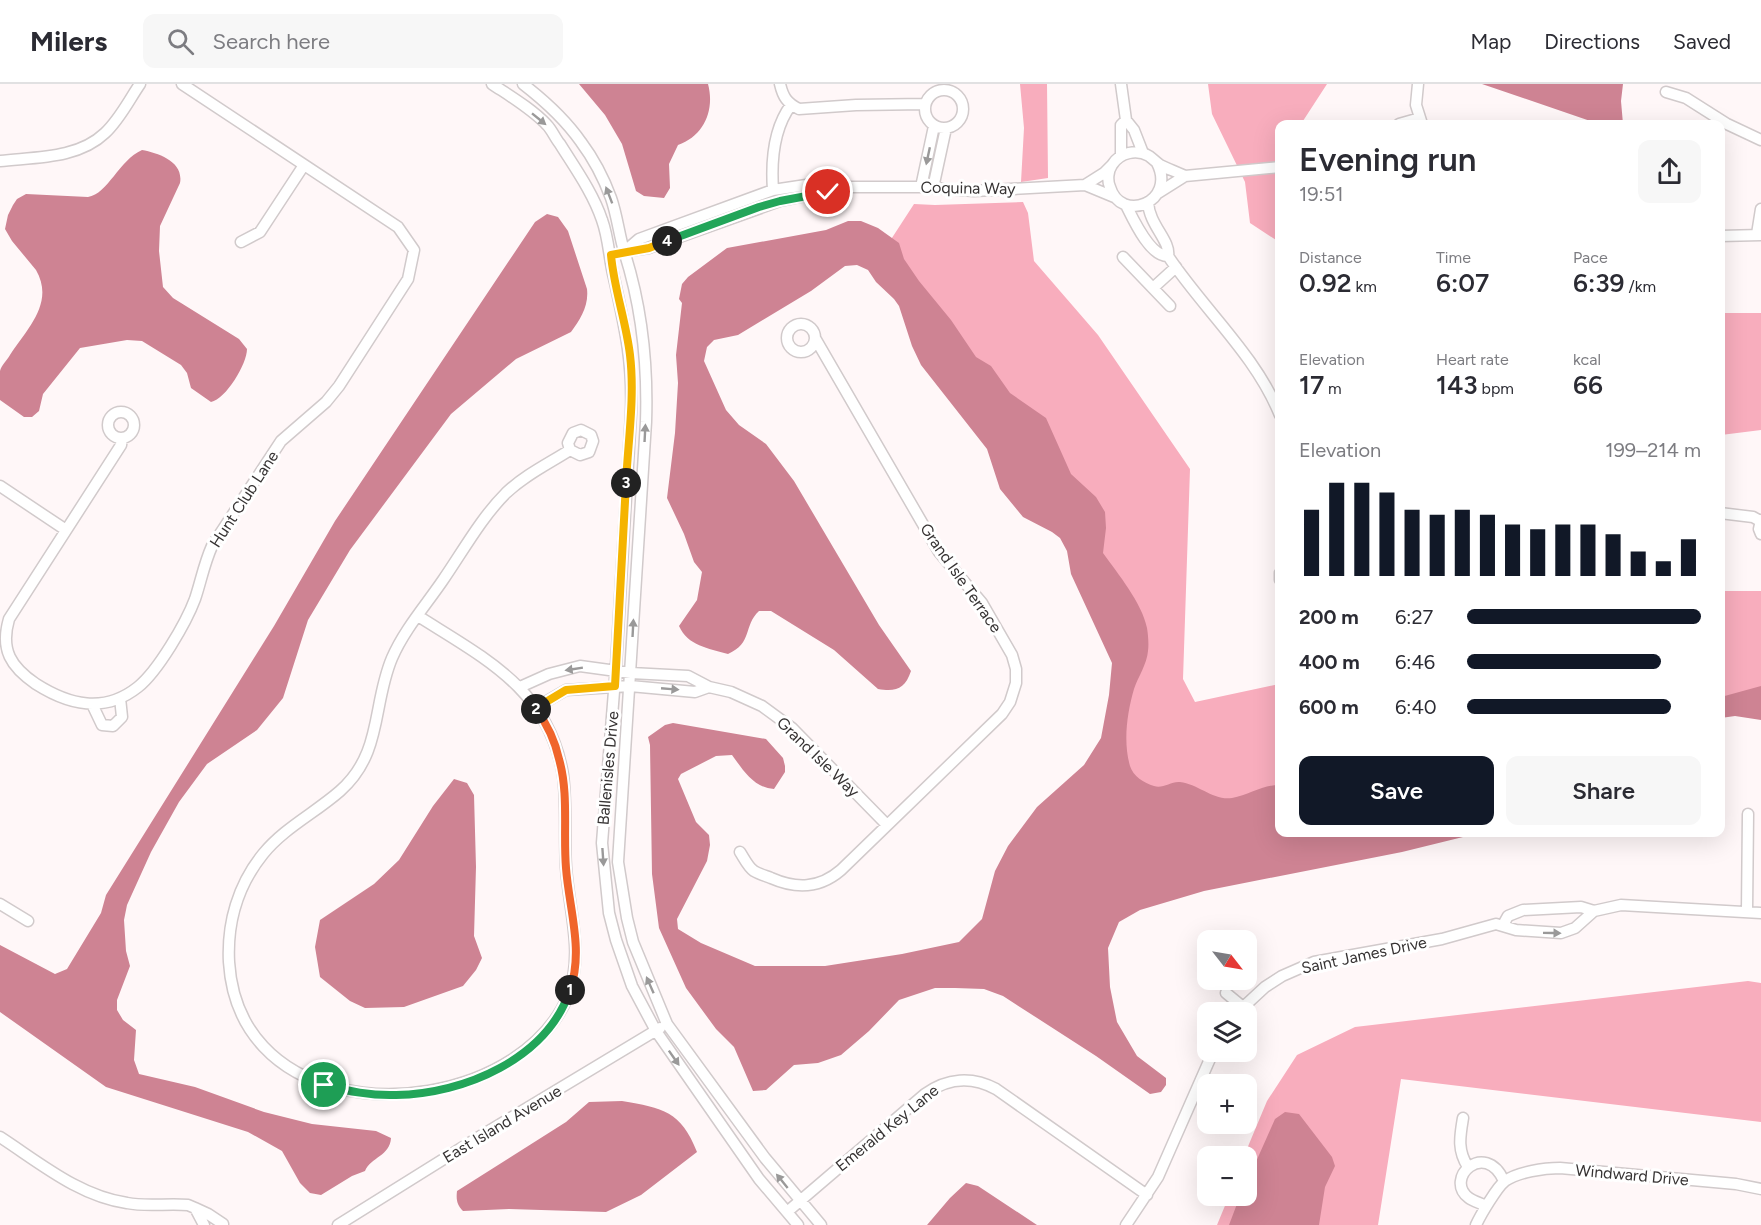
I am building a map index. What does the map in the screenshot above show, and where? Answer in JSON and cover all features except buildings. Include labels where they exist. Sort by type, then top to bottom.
[{"type":"street","points":[[0,160],[68,153],[92,143],[111,127],[140,84]]},
{"type":"street","name":"Hunt Club Lane","points":[[122,438],[121,445],[3,629],[3,653],[18,671],[52,694],[67,701],[92,704],[108,702],[138,687],[150,676],[191,610],[206,561],[219,537],[281,441],[326,402],[339,386],[411,272],[414,250],[398,227],[182,84]]},
{"type":"street","name":"Ballenisles Drive","points":[[492,84],[512,96],[547,125],[592,198],[602,220],[625,321],[632,381],[616,671],[602,843],[605,885],[616,940],[632,986],[656,1031],[759,1179],[798,1225]]},
{"type":"street","name":"Ballenisles Drive","points":[[523,84],[550,105],[581,141],[611,198],[630,266],[641,323],[646,381],[631,673],[618,862],[633,942],[667,1024],[765,1158],[821,1225]]},
{"type":"street","points":[[780,84],[784,97],[791,105],[806,109],[855,105],[925,104]]},
{"type":"street","points":[[1121,84],[1126,120],[1134,130],[1143,153],[1157,163],[1185,176]]},
{"type":"street","points":[[1418,84],[1416,97],[1421,120]]},
{"type":"street","points":[[949,87],[961,99],[963,112],[957,123],[946,128],[934,126],[926,117],[925,104],[932,93],[949,87]]},
{"type":"street","points":[[1665,92],[1686,98],[1721,120]]},
{"type":"street","points":[[772,190],[772,164],[779,123],[791,105]]},
{"type":"street","points":[[1121,156],[1121,125],[1126,120]]},
{"type":"street","points":[[1725,123],[1761,140]]},
{"type":"street","points":[[921,187],[934,126]]},
{"type":"street","points":[[933,188],[946,128]]},
{"type":"street","points":[[1085,185],[1104,173],[1121,156],[1128,153],[1143,153]]},
{"type":"street","points":[[1157,163],[1162,178],[1158,193]]},
{"type":"street","points":[[241,242],[260,232],[304,165]]},
{"type":"street","points":[[1112,165],[1108,182],[1115,197],[1126,205],[1144,238],[1159,255],[1168,256]]},
{"type":"street","points":[[1126,205],[1141,205],[1148,202],[1185,176],[1275,167]]},
{"type":"street","name":"Coquina Way","points":[[625,251],[639,239],[772,190],[825,182],[851,187],[921,187],[974,191],[1085,185],[1115,197]]},
{"type":"street","name":"Coquina Way","points":[[611,255],[649,248],[780,201],[851,187]]},
{"type":"street","points":[[1148,202],[1150,217],[1168,246],[1168,256],[1248,358],[1263,380],[1275,405]]},
{"type":"street","points":[[1725,236],[1759,234],[1761,209]]},
{"type":"street","points":[[1152,247],[1162,238]]},
{"type":"street","points":[[1123,257],[1170,306]]},
{"type":"street","points":[[1153,288],[1176,267]]},
{"type":"street","name":"Grand Isle Terrace","points":[[740,852],[753,870],[783,884],[811,886],[835,875],[1002,714],[1015,689],[1016,669],[1009,649],[982,603],[939,552],[815,338]]},
{"type":"street","points":[[418,616],[493,664],[520,687],[543,718],[552,738],[563,777],[566,868],[576,950],[572,983],[567,999],[555,1020],[533,1045],[501,1066],[471,1081],[423,1094],[357,1093],[324,1085],[290,1069],[270,1053],[253,1033],[238,1003],[230,968],[229,947],[235,905],[252,870],[273,842],[338,793],[359,770],[375,734],[387,672],[393,657],[418,616],[490,511],[504,495],[530,474],[570,450]]},
{"type":"street","points":[[0,486],[66,530]]},
{"type":"street","points":[[1725,514],[1761,520],[1759,529],[1761,534]]},
{"type":"street","name":"Grand Isle Way","points":[[520,687],[549,674],[580,666],[631,673],[687,676],[709,687],[744,698],[781,719],[887,825]]},
{"type":"street","name":"Grand Isle Way","points":[[536,708],[566,690],[630,686],[695,692],[709,687]]},
{"type":"street","points":[[92,704],[102,724],[113,726],[122,717],[120,698]]},
{"type":"street","points":[[1747,911],[1748,814]]},
{"type":"street","points":[[0,904],[28,921]]},
{"type":"street","name":"Saint James Drive","points":[[1249,1002],[1265,987],[1282,976],[1314,962],[1442,939],[1496,924],[1516,930],[1561,933],[1575,928],[1594,911],[1621,905],[1761,913]]},
{"type":"street","name":"Saint James Drive","points":[[1503,925],[1508,916],[1523,910],[1581,907],[1594,911]]},
{"type":"street","points":[[1226,993],[1234,1002]]},
{"type":"street","name":"East Island Avenue","points":[[338,1225],[667,1024]]},
{"type":"street","points":[[1126,1225],[1147,1195],[1165,1161],[1209,1062]]},
{"type":"street","name":"Emerald Key Lane","points":[[787,1212],[925,1094],[938,1085],[960,1080],[981,1082],[996,1089],[1147,1195]]},
{"type":"street","points":[[1463,1118],[1459,1146],[1468,1167]]},
{"type":"street","points":[[0,1137],[64,1179],[93,1194],[138,1205],[180,1204],[208,1214],[222,1225]]},
{"type":"street","points":[[1476,1225],[1504,1181],[1499,1171],[1487,1163],[1474,1163],[1468,1167],[1461,1179],[1463,1192],[1469,1198],[1486,1206]]},
{"type":"street","name":"Windward Drive","points":[[1504,1181],[1538,1170],[1560,1168],[1736,1184],[1761,1189]]},
{"type":"street","points":[[195,1208],[204,1225]]},
{"type":"shaded area","points":[[579,84],[708,84],[710,103],[705,121],[695,135],[678,145],[669,164],[670,188],[664,198],[644,196],[636,191],[622,144],[605,115]]},
{"type":"shaded area","points":[[1020,84],[1047,84],[1048,178],[1021,182],[1024,128]]},
{"type":"shaded area","points":[[1208,84],[1327,84],[1304,120],[1275,120],[1275,239],[1250,223],[1245,182],[1212,114]]},
{"type":"shaded area","points":[[1482,84],[1623,84],[1621,101],[1623,120],[1587,120]]},
{"type":"shaded area","points":[[142,150],[156,153],[169,160],[178,169],[180,176],[180,183],[160,226],[159,251],[163,287],[173,298],[239,339],[247,349],[243,363],[229,388],[223,395],[211,402],[191,388],[187,373],[181,365],[142,341],[127,340],[80,348],[43,394],[39,411],[32,417],[24,417],[0,400],[0,371],[31,325],[41,305],[42,294],[41,282],[36,270],[5,229],[8,215],[17,199],[26,194],[88,197],[95,195],[127,161]]},
{"type":"shaded area","points":[[1023,202],[1028,213],[1034,261],[1098,335],[1190,469],[1183,679],[1195,702],[1275,685],[1275,830],[1037,911],[1114,762],[1127,657],[1101,584],[888,244],[914,204]]},
{"type":"shaded area","points":[[547,214],[558,217],[568,231],[587,289],[585,307],[578,323],[571,332],[516,359],[451,414],[350,550],[308,620],[283,698],[257,730],[207,764],[179,802],[151,852],[127,905],[124,920],[126,951],[130,966],[117,1000],[117,1010],[123,1020],[136,1030],[134,1060],[139,1074],[195,1087],[264,1112],[312,1124],[376,1131],[391,1138],[384,1153],[371,1162],[365,1171],[352,1176],[321,1195],[310,1193],[300,1183],[282,1151],[248,1132],[106,1087],[0,1012],[0,945],[55,974],[67,969],[101,913],[106,895],[274,626],[335,521],[535,222]]},
{"type":"shaded area","points":[[848,221],[861,221],[878,228],[899,243],[904,259],[976,357],[991,366],[1010,393],[1046,418],[1071,474],[1096,497],[1105,512],[1103,553],[1135,599],[1148,633],[1147,656],[1134,689],[1127,727],[1128,757],[1131,770],[1136,776],[1154,786],[1187,783],[1212,795],[1225,798],[1238,797],[1275,786],[1275,837],[1463,837],[1402,852],[1204,891],[1140,910],[1119,922],[1108,948],[1110,987],[1117,1022],[1137,1056],[1166,1078],[1166,1085],[1161,1092],[1150,1094],[1003,996],[984,989],[955,988],[935,988],[899,1000],[869,1031],[841,1055],[818,1063],[794,1065],[766,1090],[753,1091],[734,1047],[716,1029],[686,988],[659,928],[652,874],[648,737],[665,725],[673,723],[766,739],[783,758],[785,772],[774,789],[755,782],[732,755],[716,756],[681,774],[678,779],[696,822],[709,835],[710,845],[707,861],[677,919],[678,929],[701,943],[755,966],[825,966],[959,942],[982,919],[995,871],[1008,846],[1037,807],[1084,765],[1101,738],[1112,663],[1071,574],[1067,551],[1060,538],[1023,517],[1000,489],[987,449],[921,365],[899,306],[868,270],[857,265],[845,266],[811,291],[738,335],[714,340],[707,347],[704,361],[726,410],[739,425],[766,444],[794,481],[879,625],[911,671],[909,677],[899,688],[878,689],[834,650],[771,611],[759,611],[751,622],[745,640],[736,650],[728,654],[693,642],[679,626],[697,600],[702,572],[694,562],[667,498],[675,433],[678,383],[676,355],[682,284],[727,248],[826,230]]},
{"type":"shaded area","points":[[1725,313],[1761,313],[1761,430],[1725,434]]},
{"type":"shaded area","points":[[1725,591],[1761,591],[1761,701],[1725,708]]},
{"type":"shaded area","points":[[1761,686],[1761,720],[1735,716],[1725,717],[1725,696]]},
{"type":"shaded area","points":[[454,779],[467,783],[474,795],[476,867],[474,936],[482,958],[463,986],[404,1007],[365,1008],[350,1001],[320,977],[315,947],[320,920],[374,884],[399,860],[433,806]]},
{"type":"shaded area","points":[[1748,981],[1761,983],[1761,1122],[1401,1079],[1378,1225],[1217,1225],[1225,1206],[1257,1206],[1257,1146],[1248,1146],[1253,1134],[1257,1134],[1257,1125],[1267,1101],[1297,1055],[1355,1027]]},
{"type":"shaded area","points":[[622,1101],[660,1109],[669,1114],[684,1128],[697,1152],[641,1195],[606,1212],[509,1209],[463,1211],[459,1207],[457,1191],[566,1122],[589,1102]]},
{"type":"shaded area","points":[[1285,1112],[1299,1114],[1332,1157],[1335,1166],[1325,1187],[1319,1225],[1229,1225],[1236,1206],[1257,1206],[1257,1160],[1275,1119]]},
{"type":"shaded area","points":[[966,1183],[978,1186],[1037,1225],[927,1225]]},
{"type":"route","points":[[324,1085],[357,1093],[398,1095],[423,1094],[471,1081],[501,1066],[533,1045],[555,1020],[567,999],[576,967],[576,950],[568,897],[563,777],[552,738],[536,708],[566,690],[615,686],[632,381],[625,321],[613,275],[611,255],[649,248],[759,207],[828,192]]}]
